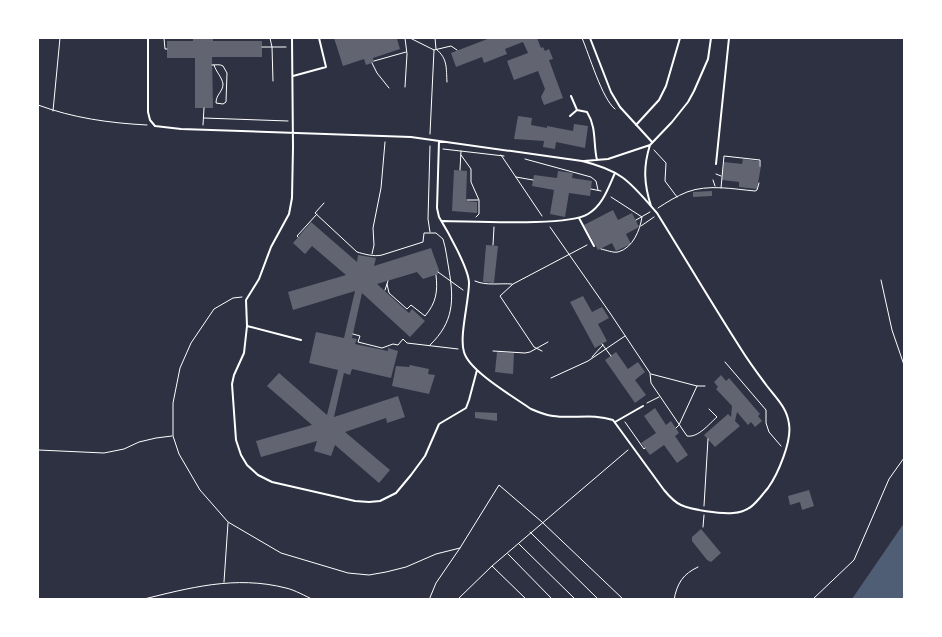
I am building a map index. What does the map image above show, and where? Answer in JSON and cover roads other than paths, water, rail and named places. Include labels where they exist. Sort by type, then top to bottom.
[{"type":"lane","points":[[148,38],[148,112],[155,126],[181,130],[411,137],[440,141],[582,162],[597,165],[615,172],[630,183],[658,215],[741,349],[784,407],[790,430],[790,438],[781,464],[770,484],[748,510],[730,513],[704,511],[682,506],[672,500],[615,422],[597,416],[551,416],[530,409],[470,363],[464,350],[468,278],[437,208],[440,141]]},
{"type":"lane","points":[[292,38],[292,198],[289,214],[271,247],[259,279],[246,300],[247,326],[244,353],[232,384],[236,440],[241,455],[247,465],[258,475],[272,482],[356,501],[380,501],[396,493],[425,456],[439,424],[466,408],[470,400],[477,370]]},
{"type":"lane","points":[[292,76],[326,67],[319,38]]},
{"type":"lane","points":[[590,38],[611,92],[620,107],[652,142]]},
{"type":"lane","points":[[636,125],[659,100],[666,86],[680,38]]},
{"type":"lane","points":[[653,209],[647,193],[645,180],[646,160],[650,145],[678,115],[694,91],[708,59],[711,38]]},
{"type":"lane","points":[[716,164],[729,38]]},
{"type":"lane","points":[[571,96],[577,110]]},
{"type":"lane","points":[[570,116],[577,110]]},
{"type":"lane","points":[[577,110],[587,112],[591,119],[596,137],[594,149],[597,160]]},
{"type":"lane","points":[[582,162],[608,159],[650,145]]},
{"type":"lane","points":[[442,221],[546,222],[578,218],[588,214],[603,199],[615,172]]},
{"type":"lane","points":[[578,218],[594,246]]},
{"type":"lane","points":[[247,326],[302,340]]},
{"type":"lane","points":[[615,422],[644,406]]},
{"type":"water","points":[[904,523],[904,599],[852,599]]}]
